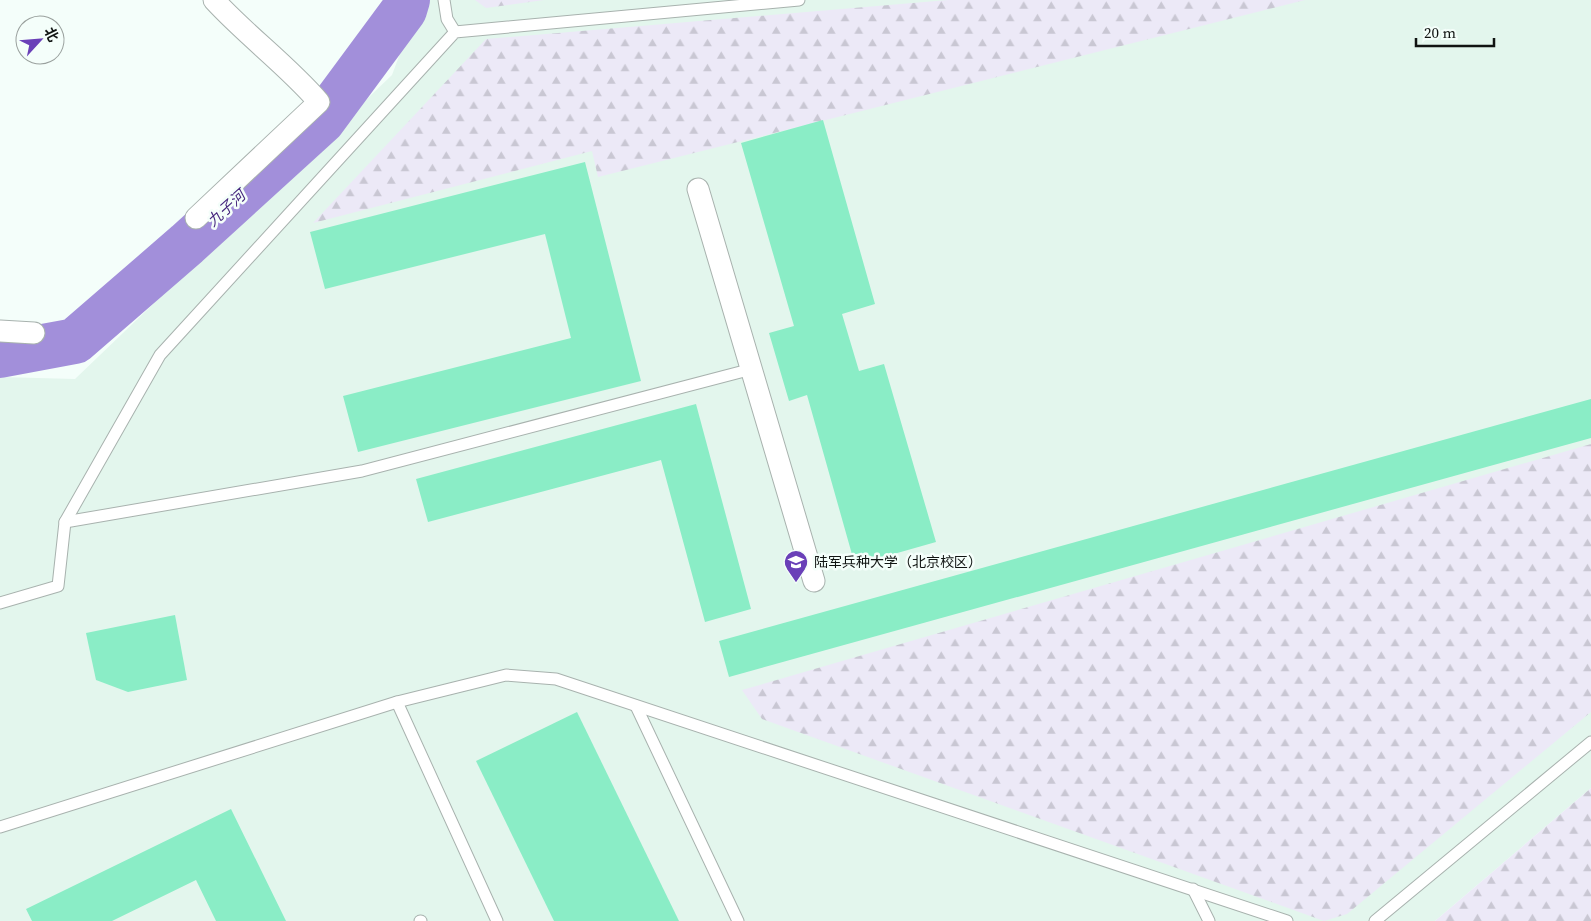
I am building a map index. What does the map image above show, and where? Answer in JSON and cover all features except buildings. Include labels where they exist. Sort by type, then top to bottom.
[{"type":"street","points":[[196,218],[319,102],[302,82],[214,0]]},
{"type":"street","points":[[698,189],[814,580]]},
{"type":"street","points":[[0,331],[34,333]]},
{"type":"lane","points":[[444,0],[447,19],[455,32]]},
{"type":"lane","points":[[0,603],[58,586],[65,522],[160,355],[455,32],[799,0]]},
{"type":"lane","points":[[65,522],[362,471],[752,369]]},
{"type":"lane","points":[[0,828],[397,702],[506,675],[556,679],[1287,921]]},
{"type":"lane","points":[[397,702],[498,921]]},
{"type":"lane","points":[[636,706],[738,921]]},
{"type":"lane","points":[[1376,921],[1591,742]]},
{"type":"lane","points":[[1193,889],[1209,921]]},
{"type":"shaded area","name":"陆军兵种大学（北京校区）","points":[[420,0],[1591,0],[1591,788],[1435,921],[0,921],[0,377],[75,379],[392,75]]},
{"type":"green space","points":[[475,0],[544,0],[486,8]]},
{"type":"green space","points":[[948,0],[1305,0],[598,177],[592,151],[313,223],[486,39]]},
{"type":"green space","points":[[1591,444],[1591,712],[1347,914],[1324,921],[762,719],[742,690]]},
{"type":"green space","points":[[1591,788],[1591,921],[1435,921]]},
{"type":"waterway","name":"九子河","points":[[0,355],[75,341],[187,244],[322,121],[404,10],[407,0]]},
{"type":"place","name":"陆军兵种大学（北京校区）","points":[[796,583]]}]
